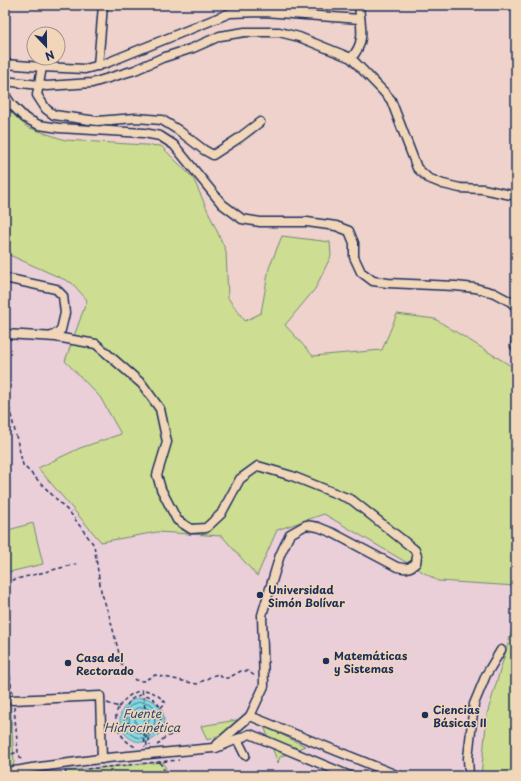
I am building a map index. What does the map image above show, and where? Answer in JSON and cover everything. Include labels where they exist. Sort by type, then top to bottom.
[{"type":"lane","points":[[98,66],[103,5]]},
{"type":"lane","points":[[351,58],[359,48],[362,32],[359,5]]},
{"type":"lane","points":[[5,64],[85,69],[98,66],[132,53],[230,13],[264,12],[360,19]]},
{"type":"lane","points":[[5,81],[47,86],[92,83],[135,70],[220,36],[245,32],[279,32],[299,37],[351,58],[391,100],[417,168],[428,178],[443,184],[460,188],[483,189],[516,196]]},
{"type":"lane","points":[[42,67],[37,95],[46,109],[54,115],[97,121],[136,118],[162,120],[213,155],[260,122]]},
{"type":"lane","points":[[5,95],[11,104],[25,118],[39,125],[59,128],[144,133],[160,136],[174,145],[222,204],[242,219],[260,222],[307,222],[336,226],[349,231],[354,243],[354,257],[361,272],[373,281],[475,288],[494,293],[511,302],[516,307]]},
{"type":"lane","points":[[5,278],[56,289],[64,296],[65,313],[61,330],[52,336]]},
{"type":"lane","points":[[5,334],[52,336],[96,344],[142,384],[160,409],[167,442],[157,475],[161,489],[177,520],[191,529],[206,528],[221,514],[240,479],[258,466],[292,476],[352,500],[415,550],[417,556],[416,563],[412,567],[404,569],[397,567],[333,533],[318,527],[306,525],[290,534],[280,555],[262,615],[264,686],[250,716],[213,748]]},
{"type":"lane","points":[[469,776],[468,758],[474,704],[486,676],[501,650]]},
{"type":"lane","points":[[13,700],[100,696],[102,758]]},
{"type":"lane","points":[[250,716],[399,776]]},
{"type":"lane","points":[[5,772],[21,773],[32,768],[102,758],[216,748],[250,734],[350,776]]},
{"type":"lane","points":[[237,739],[244,755]]},
{"type":"path","points":[[6,394],[23,465],[71,514],[94,546],[101,591],[110,618],[122,665],[130,675],[135,680],[143,681],[155,675],[197,684],[218,674],[223,678],[228,678],[241,671],[248,671],[264,682]]},
{"type":"path","points":[[5,582],[76,564]]},
{"type":"path","points":[[142,690],[145,708]]},
{"type":"path","points":[[137,747],[131,745],[122,736],[116,719],[117,709],[130,695],[142,690],[150,691],[166,703],[160,708]]},
{"type":"path","points":[[141,695],[132,699],[125,711],[128,724],[137,731],[144,732],[156,727],[160,722],[162,713],[158,703],[153,698],[145,695]]},
{"type":"path","points":[[100,702],[119,707]]},
{"type":"path","points":[[144,719],[145,728]]},
{"type":"path","points":[[148,731],[151,751]]},
{"type":"path","points":[[144,732],[144,747],[147,747],[146,735]]},
{"type":"path","points":[[154,746],[159,744],[168,736],[177,734]]},
{"type":"path","points":[[5,756],[18,752]]},
{"type":"path","points":[[87,769],[179,760]]},
{"type":"path","points":[[160,762],[166,776]]},
{"type":"path","points":[[65,771],[67,776]]},
{"type":"shaded area","name":"Universidad Simón Bolívar","points":[[5,156],[192,335],[516,413],[516,776],[5,776]]},
{"type":"green space","points":[[5,107],[27,127],[65,140],[161,146],[193,178],[226,251],[228,298],[245,321],[261,313],[269,268],[282,236],[330,242],[331,256],[315,289],[285,325],[313,356],[382,350],[397,314],[435,319],[516,369],[516,586],[438,581],[324,514],[277,530],[257,576],[222,536],[157,532],[101,542],[38,468],[80,448],[121,434],[100,397],[65,361],[87,300],[72,283],[5,253]]},
{"type":"green space","points":[[33,523],[43,564],[5,573],[5,531]]},
{"type":"green space","points":[[516,623],[516,776],[481,776],[487,714],[513,627]]},
{"type":"green space","points":[[7,651],[14,762],[11,776],[5,776],[5,652]]},
{"type":"green space","points":[[245,718],[248,724],[207,740],[201,726],[237,720]]},
{"type":"green space","points":[[264,726],[305,746],[280,757],[278,763]]},
{"type":"green space","points":[[163,762],[169,776],[67,776],[65,771]]},
{"type":"water","name":"Fuente Hidrocinética","points":[[138,698],[146,698],[158,704],[164,716],[164,724],[158,736],[146,742],[138,742],[126,736],[120,724],[120,716],[126,704]]},
{"type":"place","name":"Universidad Simón Bolívar","points":[[260,595]]},
{"type":"place","name":"Matemáticas y Sistemas","points":[[326,661]]},
{"type":"place","name":"Casa del Rectorado","points":[[68,663]]},
{"type":"place","name":"Ciencias Básicas II","points":[[425,715]]}]
